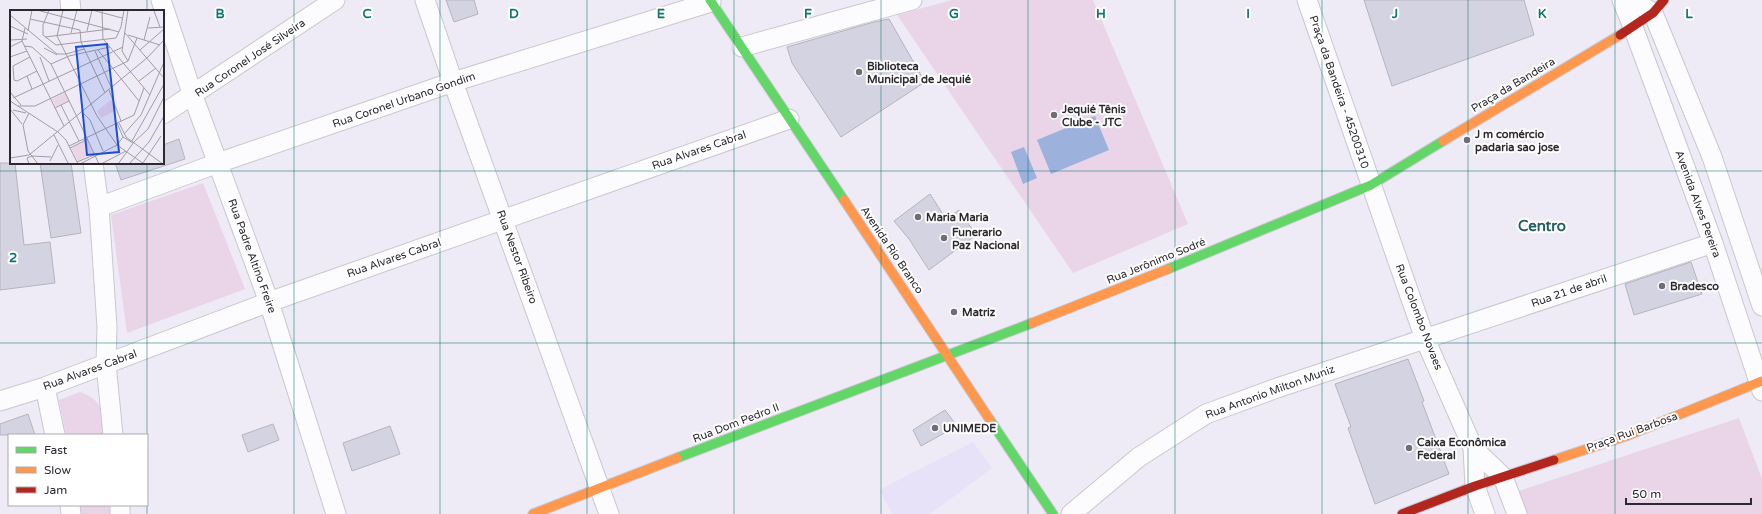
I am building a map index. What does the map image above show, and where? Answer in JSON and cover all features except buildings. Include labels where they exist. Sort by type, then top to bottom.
[{"type":"street","points":[[70,0],[71,10]]},
{"type":"street","name":"Rua Padre Altino Freire","points":[[161,0],[193,96],[269,302],[336,514]]},
{"type":"street","name":"Rua Coronel José Silveira","points":[[164,113],[193,96],[335,0]]},
{"type":"street","name":"Rua Nestor Ribeiro","points":[[425,0],[453,82],[609,514]]},
{"type":"street","points":[[742,47],[912,0]]},
{"type":"street","name":"Praça da Bandeira - 45200310","points":[[1307,0],[1371,185]]},
{"type":"street","name":"Avenida Alves Pereira","points":[[1622,0],[1713,243],[1761,385]]},
{"type":"street","points":[[1632,0],[1659,7],[1712,157],[1762,306]]},
{"type":"street","name":"Rua Coronel Urbano Gondim","points":[[100,207],[218,163],[453,82],[710,1]]},
{"type":"street","name":"Avenida Rio Branco","points":[[710,1],[1053,514]]},
{"type":"street","name":"Praça da Bandeira","points":[[1371,185],[1633,27],[1659,7]]},
{"type":"street","name":"Rua Alvares Cabral","points":[[0,401],[45,387],[269,302],[789,119]]},
{"type":"street","points":[[93,164],[100,207],[107,327],[106,364],[113,434]]},
{"type":"street","name":"Rua Colombo Novaes","points":[[1371,185],[1425,339],[1473,448]]},
{"type":"street","name":"Rua Jerônimo Sodré","points":[[948,356],[1146,278],[1371,185]]},
{"type":"street","name":"Rua 21 de abril","points":[[1425,339],[1713,243]]},
{"type":"street","name":"Rua Antonio Milton Muniz","points":[[1071,514],[1139,457],[1206,414],[1277,388],[1425,339]]},
{"type":"street","name":"Rua Dom Pedro II","points":[[533,514],[599,487],[948,356]]},
{"type":"street","name":"Praça Rui Barbosa","points":[[1402,514],[1475,486],[1629,435],[1761,385]]},
{"type":"street","points":[[45,387],[55,434]]},
{"type":"street","points":[[1473,448],[1503,477],[1517,514]]},
{"type":"street","points":[[1473,448],[1475,486],[1485,514]]},
{"type":"shaded area","name":"Jequié Tênis Clube - JTC","points":[[952,0],[1093,0],[1188,224],[1073,273],[897,15]]},
{"type":"shaded area","points":[[203,183],[245,289],[127,333],[111,215]]},
{"type":"shaded area","points":[[80,392],[94,400],[100,408],[103,434],[66,434],[59,400]]},
{"type":"shaded area","points":[[1739,418],[1762,479],[1762,514],[1527,514],[1519,491]]},
{"type":"shaded area","points":[[973,442],[992,468],[930,514],[893,514],[879,490]]},
{"type":"shaded area","points":[[78,506],[112,506],[113,514],[80,514]]},
{"type":"water","points":[[1095,116],[1109,150],[1051,174],[1037,140]]},
{"type":"water","points":[[1024,147],[1037,178],[1023,184],[1011,152]]},
{"type":"traffic: fast","points":[[710,0],[844,200]]},
{"type":"traffic: fast","points":[[1168,269],[1371,185],[1443,141]]},
{"type":"traffic: fast","points":[[677,458],[1032,323]]},
{"type":"traffic: fast","points":[[990,420],[1053,514]]},
{"type":"traffic: slow","points":[[1443,141],[1620,35]]},
{"type":"traffic: slow","points":[[844,200],[990,420]]},
{"type":"traffic: slow","points":[[1032,323],[1168,269]]},
{"type":"traffic: slow","points":[[1554,460],[1629,435],[1762,381]]},
{"type":"traffic: slow","points":[[533,514],[677,458]]},
{"type":"traffic: jam","points":[[1620,35],[1653,13],[1664,0]]},
{"type":"traffic: jam","points":[[1402,514],[1475,486],[1554,460]]},
{"type":"place","name":"Biblioteca Municipal de Jequié","points":[[859,72]]},
{"type":"place","name":"Jequié Tênis Clube - JTC","points":[[1054,115]]},
{"type":"place","name":"J m comércio padaria sao jose","points":[[1467,140]]},
{"type":"place","name":"Maria Maria","points":[[918,217]]},
{"type":"place","name":"Funerario Paz Nacional","points":[[944,238]]},
{"type":"place","name":"Bradesco","points":[[1662,286]]},
{"type":"place","name":"Matriz","points":[[954,312]]},
{"type":"place","name":"UNIMEDE","points":[[935,428]]},
{"type":"place","name":"Caixa Econômica Federal","points":[[1409,448]]},
{"type":"district","name":"Centro","points":[[1542,226]]}]
